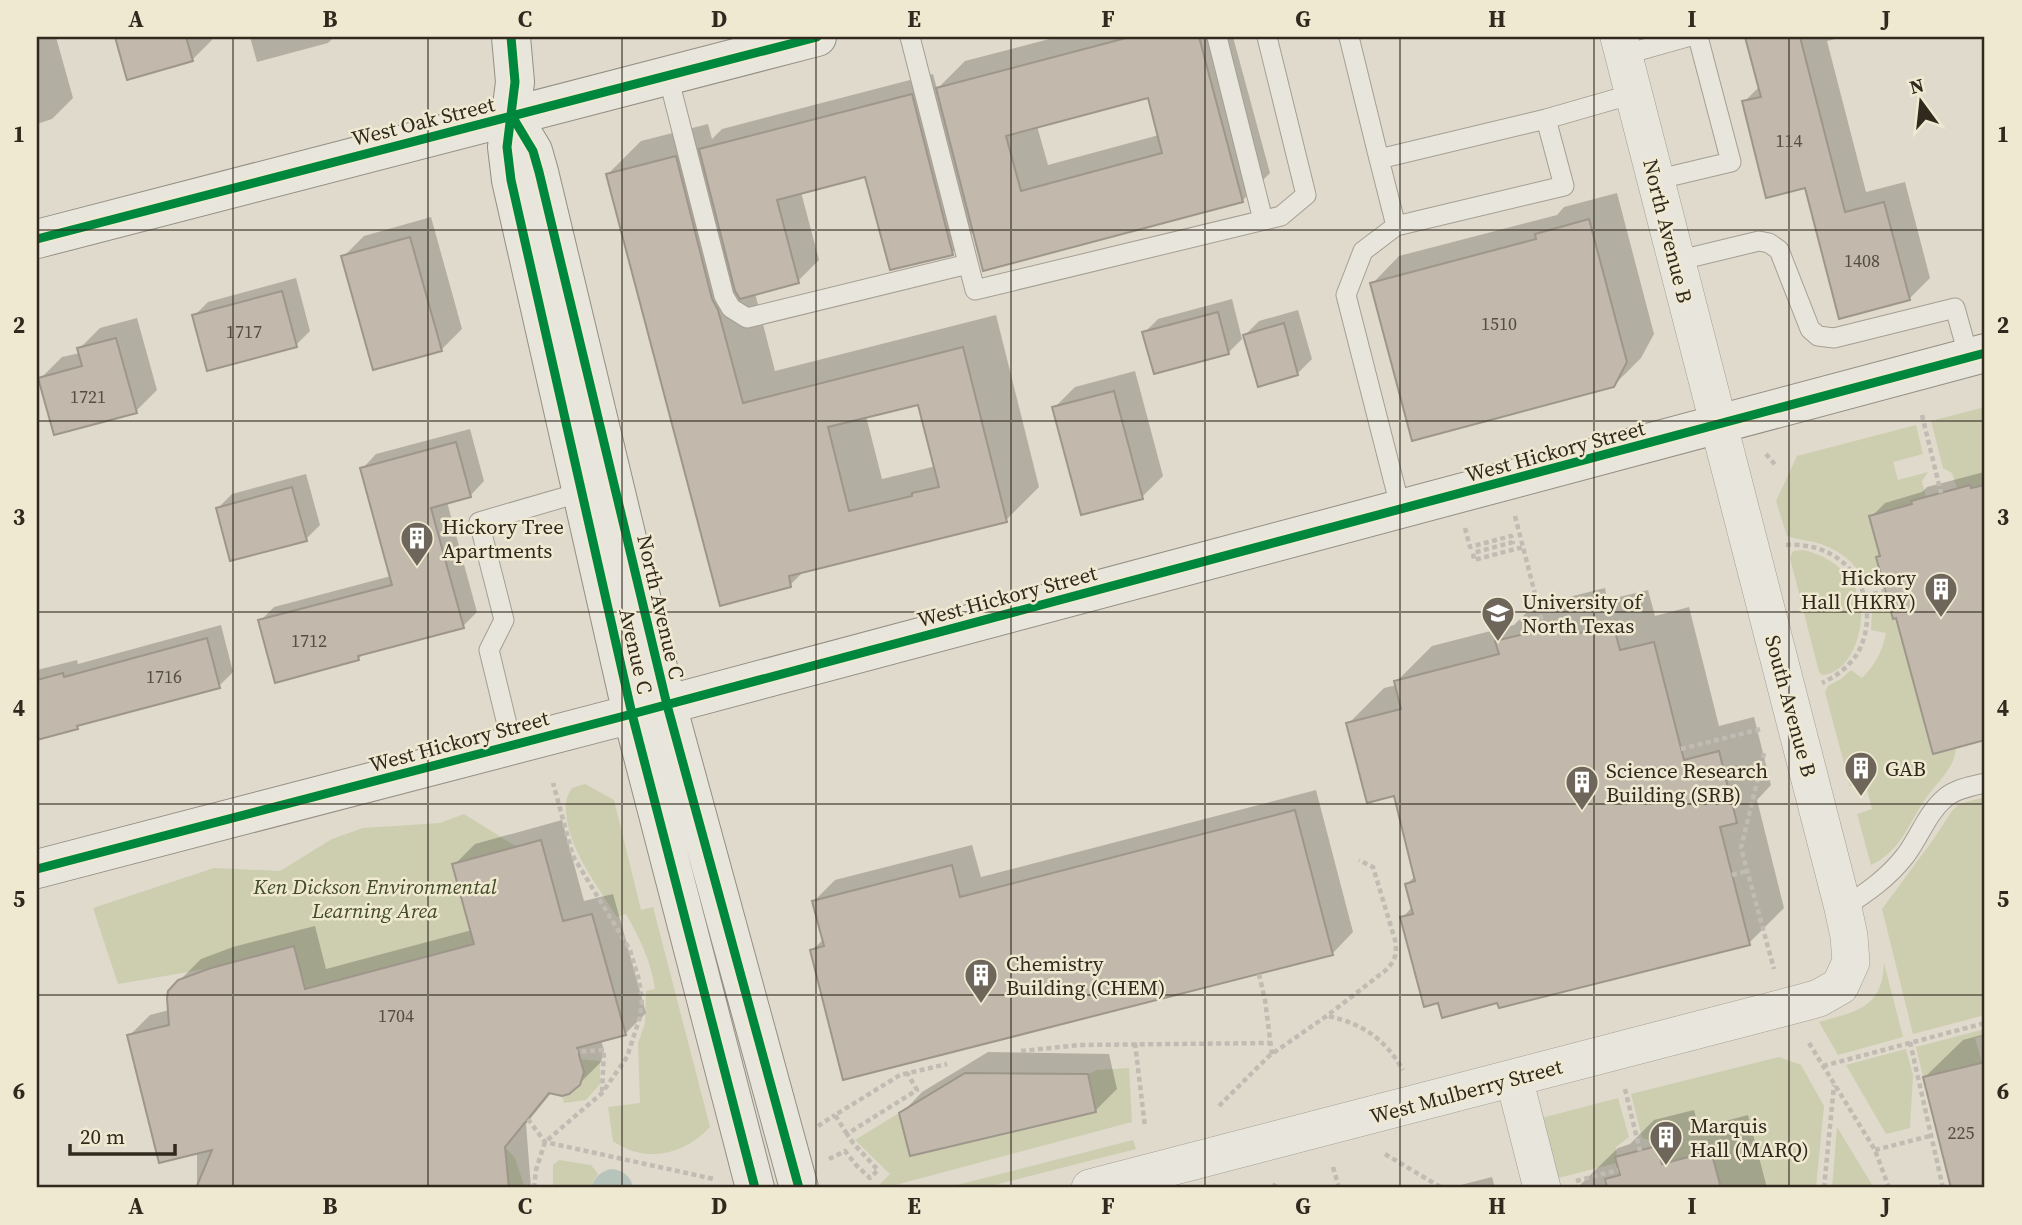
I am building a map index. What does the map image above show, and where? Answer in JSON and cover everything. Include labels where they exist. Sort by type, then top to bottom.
[{"type":"main road","name":"Avenue C","points":[[511,37],[515,82],[507,147],[511,180],[582,492],[649,709],[755,1188]]},
{"type":"main road","name":"West Oak Street","points":[[37,239],[668,76],[746,46],[817,37]]},
{"type":"main road","name":"North Avenue C","points":[[512,116],[533,152],[539,172],[649,709],[799,1188]]},
{"type":"main road","name":"West Hickory Street","points":[[37,869],[1401,510],[1977,355]]},
{"type":"street","name":"North Avenue B","points":[[1621,46],[1718,426]]},
{"type":"street","name":"South Avenue B","points":[[1718,426],[1843,908],[1849,936],[1850,961],[1840,986]]},
{"type":"street","name":"West Mulberry Street","points":[[1102,1187],[1809,1001],[1840,986]]},
{"type":"street","points":[[1514,1079],[1554,1185]]},
{"type":"lane","points":[[910,37],[975,290],[1281,216],[1306,194],[1267,37]]},
{"type":"lane","points":[[1217,37],[1263,220]]},
{"type":"lane","points":[[1349,37],[1396,226]]},
{"type":"lane","points":[[1621,46],[1687,37]]},
{"type":"lane","points":[[1655,180],[1731,162],[1698,37]]},
{"type":"lane","points":[[668,76],[724,296],[731,308],[747,317],[968,264]]},
{"type":"lane","points":[[1379,159],[1546,119],[1633,94]]},
{"type":"lane","points":[[1401,510],[1346,295],[1363,251],[1396,226],[1564,186],[1546,119]]},
{"type":"lane","points":[[1676,261],[1759,241],[1769,243],[1779,250],[1810,329],[1818,336],[1834,338],[1955,308],[1977,355]]},
{"type":"lane","points":[[512,745],[489,650],[504,620],[480,522],[582,492]]},
{"type":"lane","points":[[1843,908],[1890,874],[1946,797],[1962,789],[1985,783]]},
{"type":"path","points":[[1922,415],[1941,493]]},
{"type":"path","points":[[1766,454],[1777,467]]},
{"type":"path","points":[[1514,515],[1544,629]]},
{"type":"path","points":[[1465,527],[1470,547],[1511,536],[1513,542],[1473,553],[1474,560],[1523,547]]},
{"type":"path","points":[[1781,545],[1807,545],[1832,555],[1851,570],[1864,596],[1867,624],[1858,652],[1842,670],[1818,685]]},
{"type":"path","points":[[1864,596],[1885,591]]},
{"type":"path","points":[[1681,749],[1762,728]]},
{"type":"path","points":[[1766,742],[1741,848],[1774,969]]},
{"type":"path","points":[[534,1188],[536,1170],[545,1142],[602,1093],[627,1057],[640,1017],[642,999],[630,950],[573,856],[553,782]]},
{"type":"path","points":[[1219,1106],[1272,1055],[1328,1015],[1394,961],[1395,940],[1373,867],[1359,860]]},
{"type":"path","points":[[1732,875],[1748,871]]},
{"type":"path","points":[[1259,974],[1272,1055]]},
{"type":"path","points":[[1328,1015],[1365,1028],[1390,1051],[1405,1074]]},
{"type":"path","points":[[1823,1066],[1985,1023]]},
{"type":"path","points":[[1910,1042],[1943,1188]]},
{"type":"path","points":[[1021,1051],[1135,1043],[1270,1043]]},
{"type":"path","points":[[1135,1043],[1145,1127]]},
{"type":"path","points":[[1809,1043],[1874,1150],[1889,1188]]},
{"type":"path","points":[[573,1052],[604,1050],[602,1093]]},
{"type":"path","points":[[817,1126],[900,1075],[947,1064]]},
{"type":"path","points":[[847,1134],[916,1090],[907,1073]]},
{"type":"path","points":[[1824,1188],[1834,1083]]},
{"type":"path","points":[[1625,1089],[1640,1151]]},
{"type":"path","points":[[832,1168],[829,1159],[845,1151],[856,1166],[870,1178],[878,1170],[853,1143],[835,1115]]},
{"type":"path","points":[[528,1118],[545,1142],[715,1179]]},
{"type":"path","points":[[1874,1150],[1930,1136]]},
{"type":"path","points":[[1385,1154],[1442,1188]]},
{"type":"path","points":[[1333,1167],[1339,1188]]},
{"type":"path","points":[[1554,1185],[1618,1170]]},
{"type":"path","points":[[1273,1188],[1277,1181]]},
{"type":"green space","points":[[1985,407],[1985,485],[1957,488],[1952,473],[1943,468],[1931,421]]},
{"type":"green space","points":[[1916,425],[1923,454],[1893,462],[1898,480],[1928,472],[1922,481],[1926,497],[1911,501],[1912,504],[1869,516],[1880,556],[1876,558],[1881,577],[1865,582],[1851,562],[1838,552],[1814,542],[1787,536],[1776,501],[1797,456]]},
{"type":"green space","points":[[1804,550],[1827,559],[1840,569],[1856,589],[1855,599],[1861,607],[1860,628],[1854,649],[1841,667],[1822,675],[1819,672],[1790,558],[1793,551]]},
{"type":"green space","points":[[1889,607],[1956,747],[1949,768],[1926,798],[1903,836],[1890,852],[1871,865],[1857,814],[1872,809],[1865,782],[1850,786],[1825,692],[1828,686],[1851,670],[1862,678],[1875,663],[1886,633],[1871,630],[1872,611]]},
{"type":"green space","points":[[585,784],[614,800],[641,910],[653,907],[710,1127],[688,1144],[664,1153],[638,1152],[613,1141],[608,1107],[640,1103],[638,1043],[645,1023],[646,991],[655,989],[648,960],[631,923],[626,914],[617,917],[583,863],[570,834],[567,799],[572,788]]},
{"type":"green space","points":[[1985,797],[1985,1015],[1913,1034],[1882,909],[1952,811],[1959,804]]},
{"type":"green space","name":"Ken Dickson Environmental Learning Area","points":[[464,814],[517,847],[452,864],[474,944],[305,989],[293,946],[206,969],[118,984],[93,908],[214,868],[280,871],[332,839],[363,828],[440,823]]},
{"type":"green space","points":[[1884,963],[1903,1037],[1838,1055],[1819,1022],[1856,1011],[1873,999],[1882,978]]},
{"type":"green space","points":[[1985,1029],[1985,1035],[1975,1038],[1982,1062],[1923,1077],[1916,1047]]},
{"type":"green space","points":[[1906,1049],[1913,1075],[1910,1128],[1886,1134],[1846,1065]]},
{"type":"green space","points":[[1779,1057],[1801,1065],[1824,1106],[1816,1188],[1721,1188],[1711,1151],[1662,1164],[1654,1141],[1642,1138],[1631,1094]]},
{"type":"green space","points":[[578,1059],[600,1061],[600,1084],[586,1100],[564,1103],[562,1096],[574,1091],[581,1082],[582,1071]]},
{"type":"green space","points":[[1129,1068],[1132,1122],[884,1188],[876,1188],[890,1174],[855,1140],[899,1113],[910,1156],[1096,1112],[1088,1074],[1097,1070]]},
{"type":"green space","points":[[1618,1098],[1629,1137],[1616,1147],[1617,1163],[1558,1178],[1542,1118]]},
{"type":"green space","points":[[1837,1127],[1874,1188],[1832,1188]]},
{"type":"green space","points":[[1133,1140],[1136,1149],[983,1188],[958,1188],[957,1185]]},
{"type":"green space","points":[[505,1147],[515,1158],[525,1188],[509,1188]]},
{"type":"green space","points":[[559,1160],[591,1165],[598,1174],[592,1188],[553,1188],[553,1165]]},
{"type":"shaded area","points":[[611,1169],[626,1174],[633,1188],[592,1188],[598,1176]]},
{"type":"building","points":[[115,37],[186,37],[193,61],[127,80]]},
{"type":"building","points":[[1130,37],[1199,37],[1243,202],[983,271],[936,88]],"holes":[[[1148,98],[1162,153],[1021,191],[1006,136]]]},
{"type":"building","points":[[1745,37],[1800,37],[1845,212],[1884,202],[1910,300],[1839,319],[1805,188],[1766,198],[1742,101],[1761,97]]},
{"type":"building","points":[[912,94],[953,255],[890,270],[865,177],[777,200],[799,283],[740,299],[735,291],[699,149]]},
{"type":"building","points":[[676,156],[712,299],[718,310],[743,403],[963,347],[1007,522],[789,576],[791,587],[720,606],[606,174]],"holes":[[[918,405],[939,487],[849,511],[828,427]]]},
{"type":"building","points":[[1589,219],[1627,362],[1614,387],[1412,441],[1370,283],[1536,239],[1535,234]]},
{"type":"building","points":[[410,237],[442,351],[373,370],[341,256]]},
{"type":"building","points":[[282,291],[297,347],[207,371],[192,315]]},
{"type":"building","points":[[1218,312],[1229,354],[1154,374],[1142,332]]},
{"type":"building","points":[[1284,323],[1298,375],[1258,387],[1243,335]]},
{"type":"building","points":[[116,338],[137,413],[54,435],[38,378],[82,366],[77,348]]},
{"type":"building","points":[[1114,391],[1143,499],[1081,515],[1052,407]]},
{"type":"building","points":[[456,442],[471,497],[431,508],[464,628],[358,656],[359,660],[275,683],[258,620],[392,585],[360,468]]},
{"type":"building","name":"Hickory Hall (HKRY)","points":[[1970,485],[1971,488],[1985,485],[1985,740],[1933,754],[1896,618],[1893,619],[1876,557],[1880,556],[1869,516]]},
{"type":"building","points":[[292,487],[307,541],[230,561],[216,508]]},
{"type":"building","name":"Science Research Building (SRB)","points":[[1569,623],[1572,635],[1613,624],[1620,650],[1654,642],[1684,760],[1719,751],[1737,823],[1720,827],[1750,945],[1499,1008],[1497,1003],[1442,1018],[1438,1003],[1424,1007],[1400,917],[1413,914],[1405,884],[1415,881],[1394,796],[1367,803],[1346,723],[1401,709],[1394,681],[1499,654],[1495,641]]},
{"type":"building","points":[[207,638],[220,688],[77,726],[78,729],[37,740],[37,680],[63,673],[64,677]]},
{"type":"building","name":"Chemistry Building (CHEM)","points":[[1295,810],[1333,955],[843,1080],[810,950],[824,946],[812,901],[952,865],[960,897]]},
{"type":"building","points":[[541,840],[563,921],[592,914],[626,1035],[577,1048],[584,1072],[580,1085],[562,1096],[549,1093],[505,1147],[509,1188],[196,1188],[212,1150],[159,1163],[127,1035],[169,1025],[168,991],[178,980],[211,968],[294,946],[305,989],[474,944],[452,864]]},
{"type":"building","points":[[1985,1062],[1985,1188],[1951,1188],[1923,1077]]},
{"type":"building","points":[[965,1073],[1088,1074],[1096,1112],[910,1156],[899,1113]]},
{"type":"building","name":"Marquis Hall (MARQ)","points":[[1657,1146],[1662,1164],[1711,1151],[1721,1188],[1607,1188],[1605,1179],[1620,1175],[1615,1157]]},
{"type":"cycle path","points":[[511,37],[515,82],[507,147],[511,180],[632,714],[755,1188]]},
{"type":"cycle path","points":[[37,239],[817,37]]},
{"type":"cycle path","points":[[512,116],[533,151],[539,172],[667,705],[799,1188]]},
{"type":"cycle path","points":[[37,869],[632,714],[1985,353]]},
{"type":"place","name":"Hickory Tree Apartments","points":[[417,568]]},
{"type":"place","name":"Hickory Hall (HKRY)","points":[[1941,619]]},
{"type":"place","name":"University of North Texas","points":[[1498,643]]},
{"type":"place","name":"GAB","points":[[1861,798]]},
{"type":"place","name":"Science Research Building (SRB)","points":[[1582,812]]},
{"type":"place","name":"Chemistry Building (CHEM)","points":[[981,1005]]},
{"type":"place","name":"Marquis Hall (MARQ)","points":[[1666,1167]]}]
